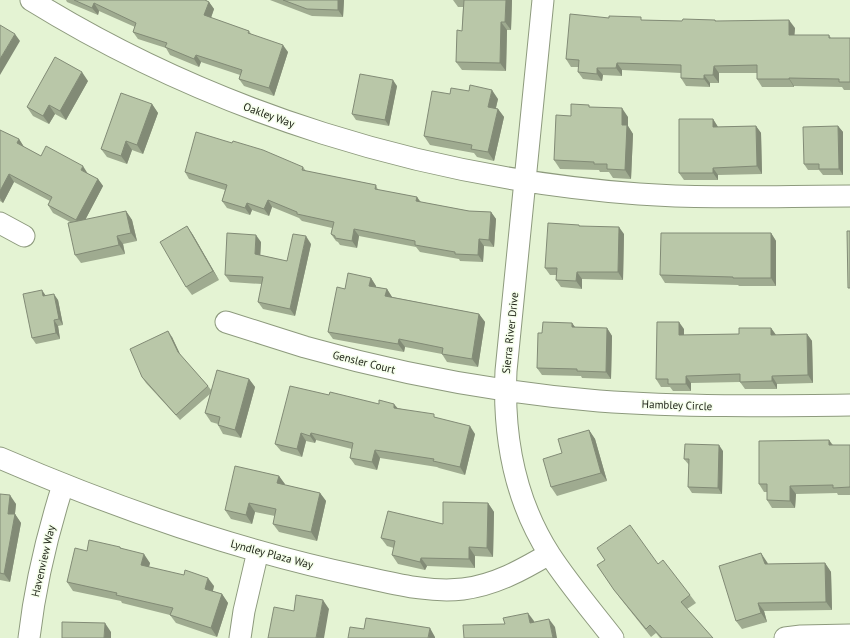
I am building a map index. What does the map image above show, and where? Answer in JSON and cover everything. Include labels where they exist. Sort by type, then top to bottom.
[{"type":"street","name":"Oakley Way","points":[[31,0],[116,48],[179,79],[244,106],[311,130],[379,150],[447,167],[526,182]]},
{"type":"street","name":"Sierra River Drive","points":[[543,0],[505,390],[509,447],[518,486],[531,519],[549,554],[612,638]]},
{"type":"street","points":[[526,182],[640,194],[710,197],[850,196]]},
{"type":"street","points":[[0,223],[24,236]]},
{"type":"street","name":"Gensler Court","points":[[226,322],[304,347],[357,361],[436,378],[505,390]]},
{"type":"street","name":"Hambley Circle","points":[[505,390],[598,401],[679,406],[850,405]]},
{"type":"street","name":"Lyndley Plaza Way","points":[[0,458],[63,485],[178,527],[258,551],[328,569],[416,588],[434,590],[463,589],[491,583],[518,572],[549,554]]},
{"type":"street","name":"Havenview Way","points":[[29,638],[32,609],[48,536],[63,485]]},
{"type":"street","points":[[240,638],[244,611],[258,551]]},
{"type":"street","points":[[785,638],[801,636],[850,635]]},
{"type":"building","points":[[74,0],[205,0],[209,2],[204,15],[249,31],[248,33],[283,45],[269,88],[239,79],[242,70],[196,55],[194,59],[165,47],[167,43],[133,32],[136,23],[94,3],[92,8]]},
{"type":"building","points":[[283,0],[338,0],[338,10],[307,9]]},
{"type":"building","points":[[464,0],[506,0],[505,22],[501,22],[500,63],[456,62],[457,30],[462,31]]},
{"type":"building","points":[[570,14],[609,18],[609,16],[641,17],[641,20],[789,20],[789,35],[829,35],[829,38],[850,38],[850,82],[839,82],[839,79],[757,79],[757,65],[714,66],[713,75],[704,75],[704,79],[681,78],[681,65],[617,63],[616,68],[597,68],[597,74],[578,72],[579,60],[566,59]]},
{"type":"building","points":[[0,25],[15,34],[0,59]]},
{"type":"building","points":[[55,57],[82,72],[60,111],[49,105],[43,116],[27,107]]},
{"type":"building","points":[[360,74],[393,80],[385,120],[352,114]]},
{"type":"building","points":[[470,85],[492,90],[488,107],[498,109],[488,152],[471,149],[472,145],[424,136],[432,91],[450,94],[451,88],[469,91]]},
{"type":"building","points":[[121,93],[152,104],[137,145],[126,141],[121,156],[101,149]]},
{"type":"building","points":[[571,104],[589,105],[589,107],[622,108],[622,125],[627,125],[625,170],[607,169],[607,164],[594,164],[594,162],[554,160],[556,115],[571,116]]},
{"type":"building","points":[[679,119],[713,119],[713,127],[756,126],[757,166],[713,168],[713,173],[679,173]]},
{"type":"building","points":[[838,126],[839,169],[819,169],[819,164],[804,164],[803,127]]},
{"type":"building","points":[[0,130],[19,139],[17,143],[41,156],[46,146],[83,166],[81,170],[98,179],[76,220],[48,205],[52,197],[9,174],[0,191]]},
{"type":"building","points":[[196,132],[232,143],[233,141],[263,150],[303,167],[302,170],[376,185],[375,189],[417,197],[416,201],[469,211],[491,212],[489,240],[479,239],[478,255],[455,254],[455,252],[415,245],[415,241],[354,229],[352,241],[335,238],[335,236],[331,234],[334,222],[297,214],[297,212],[268,200],[264,209],[247,203],[245,208],[222,201],[227,185],[185,172]]},
{"type":"building","points":[[126,211],[131,233],[117,236],[119,245],[75,255],[68,223]]},
{"type":"building","points":[[548,223],[579,226],[619,227],[618,272],[577,272],[576,281],[556,280],[557,268],[545,268]]},
{"type":"building","points":[[187,226],[213,271],[186,287],[160,242]]},
{"type":"building","points":[[847,231],[850,231],[850,288],[848,288]]},
{"type":"building","points":[[227,233],[256,235],[255,254],[287,261],[293,234],[306,236],[290,309],[258,302],[263,277],[225,275]]},
{"type":"building","points":[[661,233],[771,233],[771,278],[660,275]]},
{"type":"building","points":[[348,273],[371,278],[369,286],[387,289],[385,296],[479,314],[472,359],[442,354],[443,348],[399,339],[398,344],[328,332],[337,287],[345,289]]},
{"type":"building","points":[[42,290],[43,296],[54,294],[59,319],[54,320],[56,333],[32,338],[23,294]]},
{"type":"building","points":[[543,322],[572,323],[572,327],[607,328],[606,372],[577,371],[577,369],[537,368],[538,333],[542,333]]},
{"type":"building","points":[[657,322],[679,322],[679,335],[739,334],[739,328],[771,328],[771,335],[807,334],[808,375],[772,376],[772,381],[740,382],[740,374],[686,376],[686,384],[668,384],[668,379],[656,379]]},
{"type":"building","points":[[168,331],[178,352],[208,386],[176,415],[142,377],[130,349]]},
{"type":"building","points":[[217,370],[249,379],[235,430],[218,425],[220,417],[205,413]]},
{"type":"building","points":[[290,386],[329,395],[330,392],[379,404],[379,400],[394,404],[394,408],[434,414],[434,417],[470,426],[460,467],[433,461],[434,459],[375,450],[372,462],[350,458],[353,443],[311,433],[310,436],[301,433],[297,449],[275,444]]},
{"type":"building","points":[[589,430],[601,473],[551,487],[543,459],[562,453],[558,439]]},
{"type":"building","points":[[829,440],[829,445],[850,445],[850,487],[833,488],[833,485],[790,486],[790,501],[767,500],[767,484],[759,484],[759,441]]},
{"type":"building","points":[[685,444],[719,445],[718,488],[688,487],[689,459],[684,459]]},
{"type":"building","points":[[235,466],[279,476],[277,483],[320,493],[311,532],[273,524],[276,509],[249,503],[246,515],[225,510]]},
{"type":"building","points":[[0,494],[10,495],[8,514],[15,514],[4,574],[0,573]]},
{"type":"building","points":[[443,502],[488,503],[487,548],[469,547],[469,559],[421,558],[420,562],[392,555],[395,541],[381,538],[388,511],[443,524]]},
{"type":"building","points":[[630,525],[658,564],[663,560],[690,595],[681,602],[713,638],[662,638],[650,625],[646,629],[614,590],[597,565],[605,560],[597,548]]},
{"type":"building","points":[[89,540],[144,554],[141,565],[184,575],[185,570],[208,578],[205,589],[222,594],[211,628],[170,615],[173,608],[116,595],[117,593],[67,582],[75,548],[87,551]]},
{"type":"building","points":[[761,553],[765,564],[825,563],[826,602],[758,603],[761,613],[736,621],[719,566]]},
{"type":"building","points":[[296,595],[323,600],[316,638],[268,638],[274,607],[294,611]]},
{"type":"building","points":[[528,613],[530,623],[549,619],[553,638],[464,638],[463,625],[505,624],[503,618]]},
{"type":"building","points":[[366,618],[430,628],[428,638],[348,638],[350,627],[364,629]]},
{"type":"building","points":[[62,622],[105,623],[104,638],[62,638]]}]
